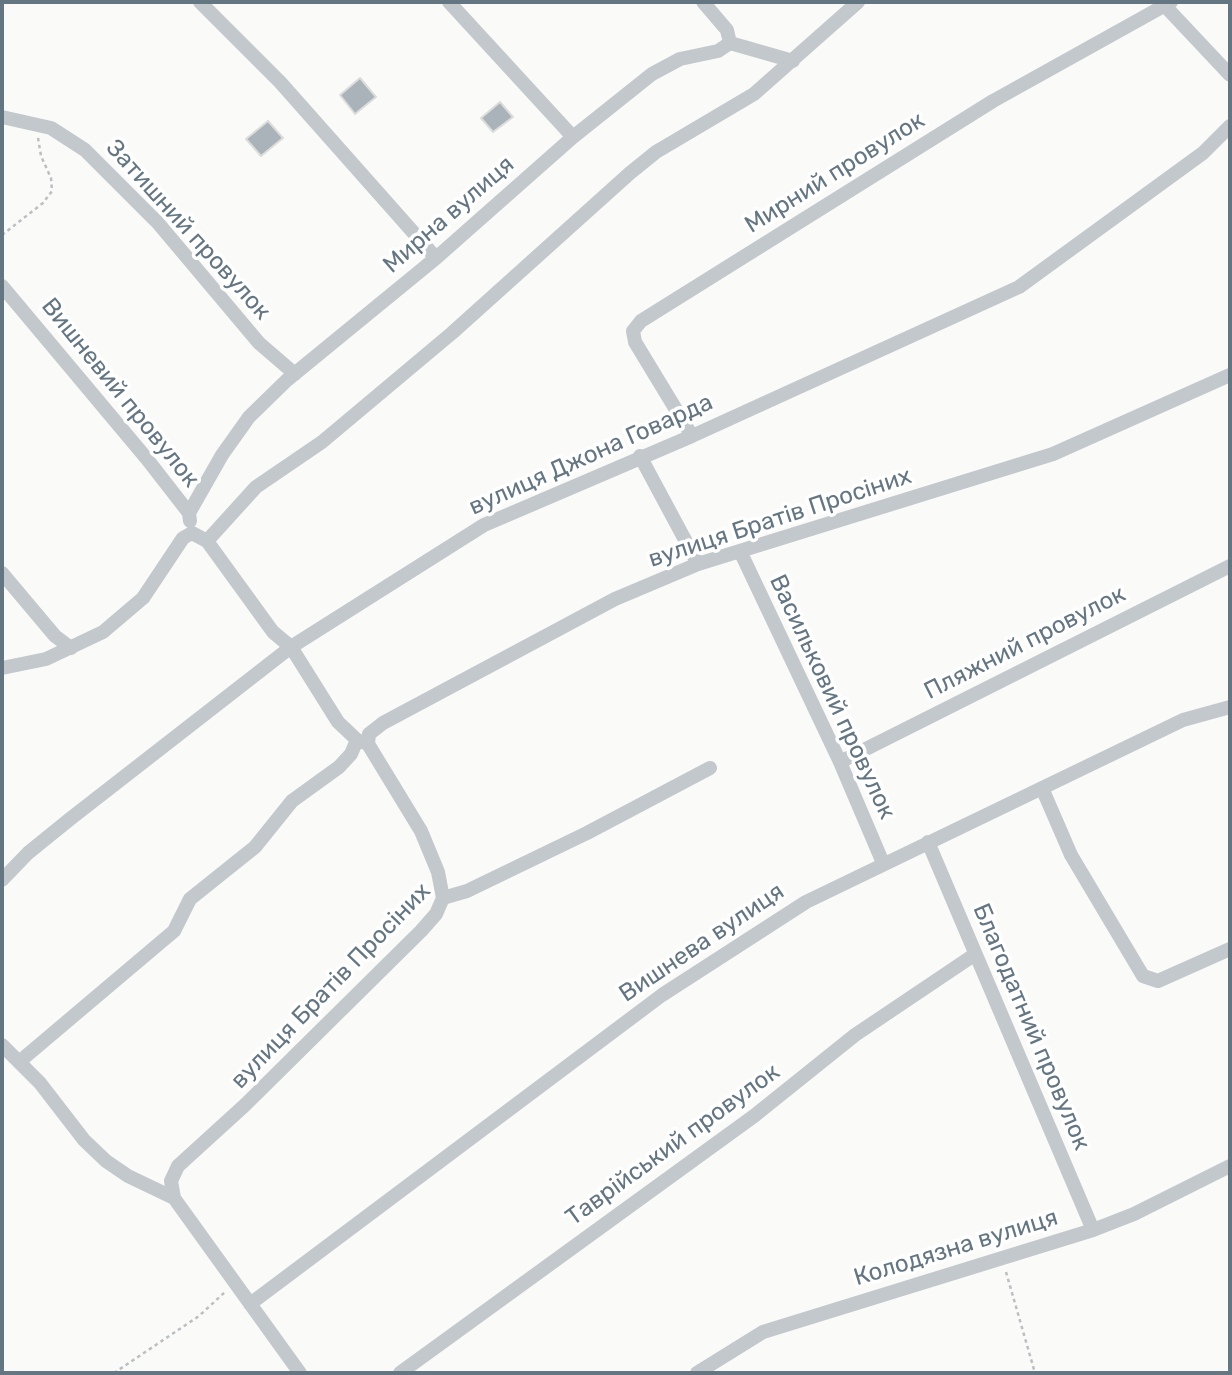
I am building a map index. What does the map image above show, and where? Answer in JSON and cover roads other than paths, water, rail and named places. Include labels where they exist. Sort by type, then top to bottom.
[{"type":"street","points":[[200,2],[280,82],[436,258]]},
{"type":"street","points":[[449,2],[573,137]]},
{"type":"street","points":[[703,2],[727,30],[730,43],[793,61]]},
{"type":"street","points":[[207,541],[256,487],[322,442],[432,350],[630,173],[656,152],[754,94],[858,2]]},
{"type":"street","points":[[1169,4],[1230,75]]},
{"type":"street","name":"Мирний провулок","points":[[692,436],[635,342],[634,331],[641,321],[993,101],[1139,17],[1169,4]]},
{"type":"street","name":"Мирна вулиця","points":[[189,513],[222,455],[249,417],[295,374],[436,258],[573,137],[653,74],[680,59],[718,51],[730,43]]},
{"type":"street","name":"Затишний провулок","points":[[2,117],[41,125],[85,150],[158,223],[259,343],[295,374]]},
{"type":"street","name":"вулиця Джона Говарда","points":[[2,880],[59,827],[291,648],[484,525],[692,436],[1019,287],[1203,153],[1230,126]]},
{"type":"street","name":"Вишневий провулок","points":[[2,286],[189,513],[192,533]]},
{"type":"street","name":"вулиця Братів Просіних","points":[[19,1062],[174,931],[190,900],[255,847],[292,800],[340,767],[369,734],[383,723],[615,599],[698,564],[1053,454],[1230,375]]},
{"type":"street","points":[[640,456],[698,564]]},
{"type":"street","points":[[2,668],[46,659],[103,632],[142,598],[183,538],[192,533],[207,541],[273,632],[291,648],[338,722],[362,742],[421,831],[438,872],[443,898]]},
{"type":"street","name":"Васильковий провулок","points":[[740,551],[840,762],[883,863]]},
{"type":"street","name":"Пляжний провулок","points":[[840,762],[1230,566]]},
{"type":"street","points":[[2,573],[55,636],[71,648]]},
{"type":"street","name":"Вишнева вулиця","points":[[250,1304],[662,995],[806,902],[1183,720],[1230,708]]},
{"type":"street","name":"вулиця Братів Просіних","points":[[174,1198],[171,1181],[186,1158],[245,1105],[421,931],[436,914],[443,898],[467,891],[587,833],[710,768]]},
{"type":"street","points":[[1042,788],[1071,855],[1143,976],[1158,981],[1230,949]]},
{"type":"street","name":"Благодатний провулок","points":[[928,842],[1093,1230]]},
{"type":"street","name":"Таврійський провулок","points":[[400,1373],[754,1116],[855,1035],[974,955]]},
{"type":"street","points":[[2,1045],[106,1161],[174,1198],[300,1373]]},
{"type":"street","name":"Колодязна вулиця","points":[[696,1373],[763,1332],[1093,1230],[1134,1214],[1230,1166]]}]
